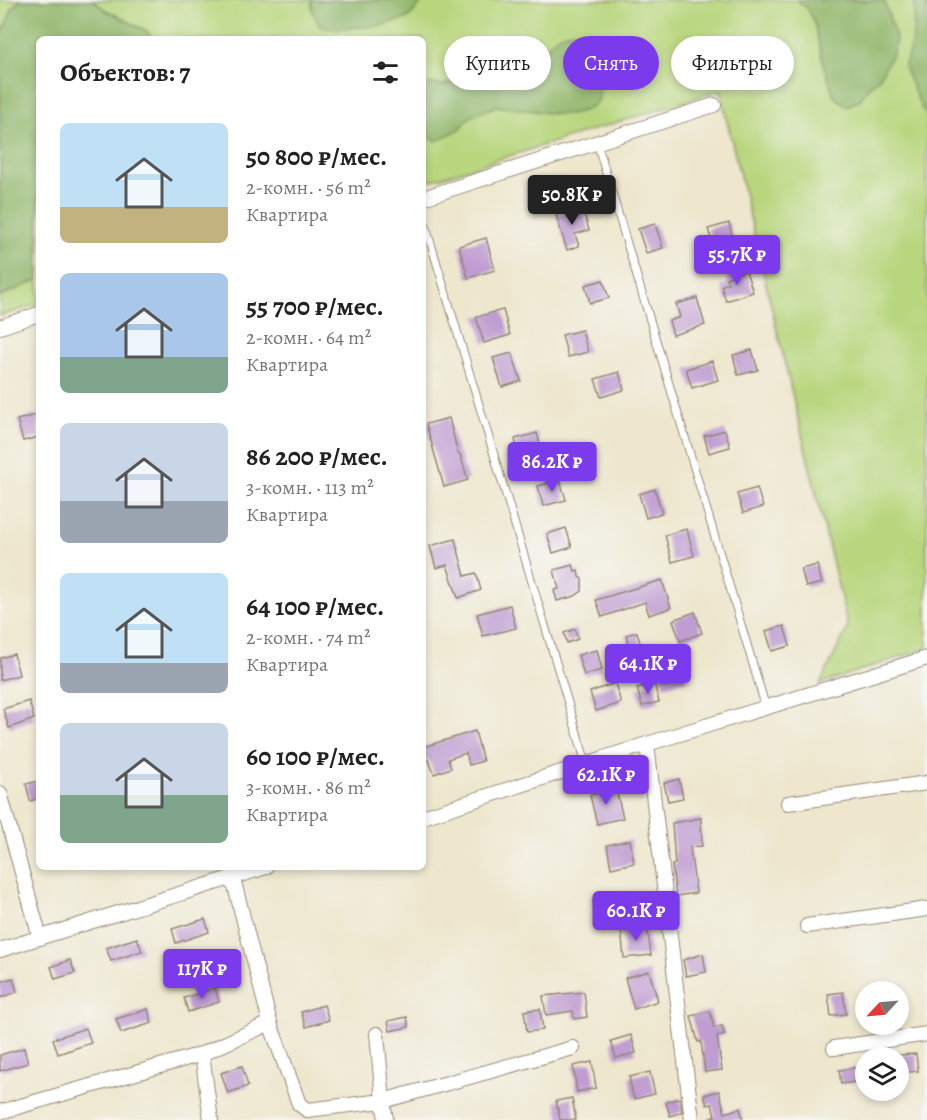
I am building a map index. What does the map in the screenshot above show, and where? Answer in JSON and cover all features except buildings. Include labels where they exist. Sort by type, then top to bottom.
[{"type":"street","points":[[426,197],[714,105]]},
{"type":"street","points":[[0,327],[36,315]]},
{"type":"street","points":[[426,816],[647,744],[927,658]]},
{"type":"street","points":[[647,744],[692,1120]]},
{"type":"street","points":[[788,803],[927,783]]},
{"type":"street","points":[[0,793],[40,938]]},
{"type":"street","points":[[0,950],[227,876],[253,870]]},
{"type":"street","points":[[227,876],[235,886],[270,1023],[299,1104],[308,1110],[383,1101],[573,1048]]},
{"type":"street","points":[[807,926],[927,909]]},
{"type":"street","points":[[0,1112],[202,1054],[270,1023]]},
{"type":"street","points":[[377,1034],[386,1120]]},
{"type":"street","points":[[834,1048],[927,1034]]},
{"type":"street","points":[[202,1054],[211,1120]]},
{"type":"lane","points":[[597,143],[766,708]]},
{"type":"lane","points":[[426,227],[586,764]]},
{"type":"green space","points":[[0,0],[927,0],[927,648],[820,684],[848,627],[721,90],[426,182],[426,36],[36,36],[36,305],[0,316]]},
{"type":"green space","points":[[20,0],[93,0],[106,10],[147,31],[151,36],[36,36],[36,280],[0,297],[0,38],[13,7]]},
{"type":"green space","points":[[311,0],[424,0],[408,18],[378,26],[334,29],[320,26],[313,13]]},
{"type":"green space","points":[[797,0],[884,0],[896,38],[893,53],[879,78],[860,100],[847,106],[834,97],[814,22],[807,8]]},
{"type":"green space","points":[[913,0],[927,0],[927,113],[922,109],[904,67],[913,34]]},
{"type":"green space","points":[[582,31],[584,36],[563,36],[563,90],[599,90],[598,101],[586,110],[572,114],[496,106],[470,117],[460,129],[436,141],[426,136],[426,83],[444,85],[444,90],[551,90],[551,42],[567,32]]}]
